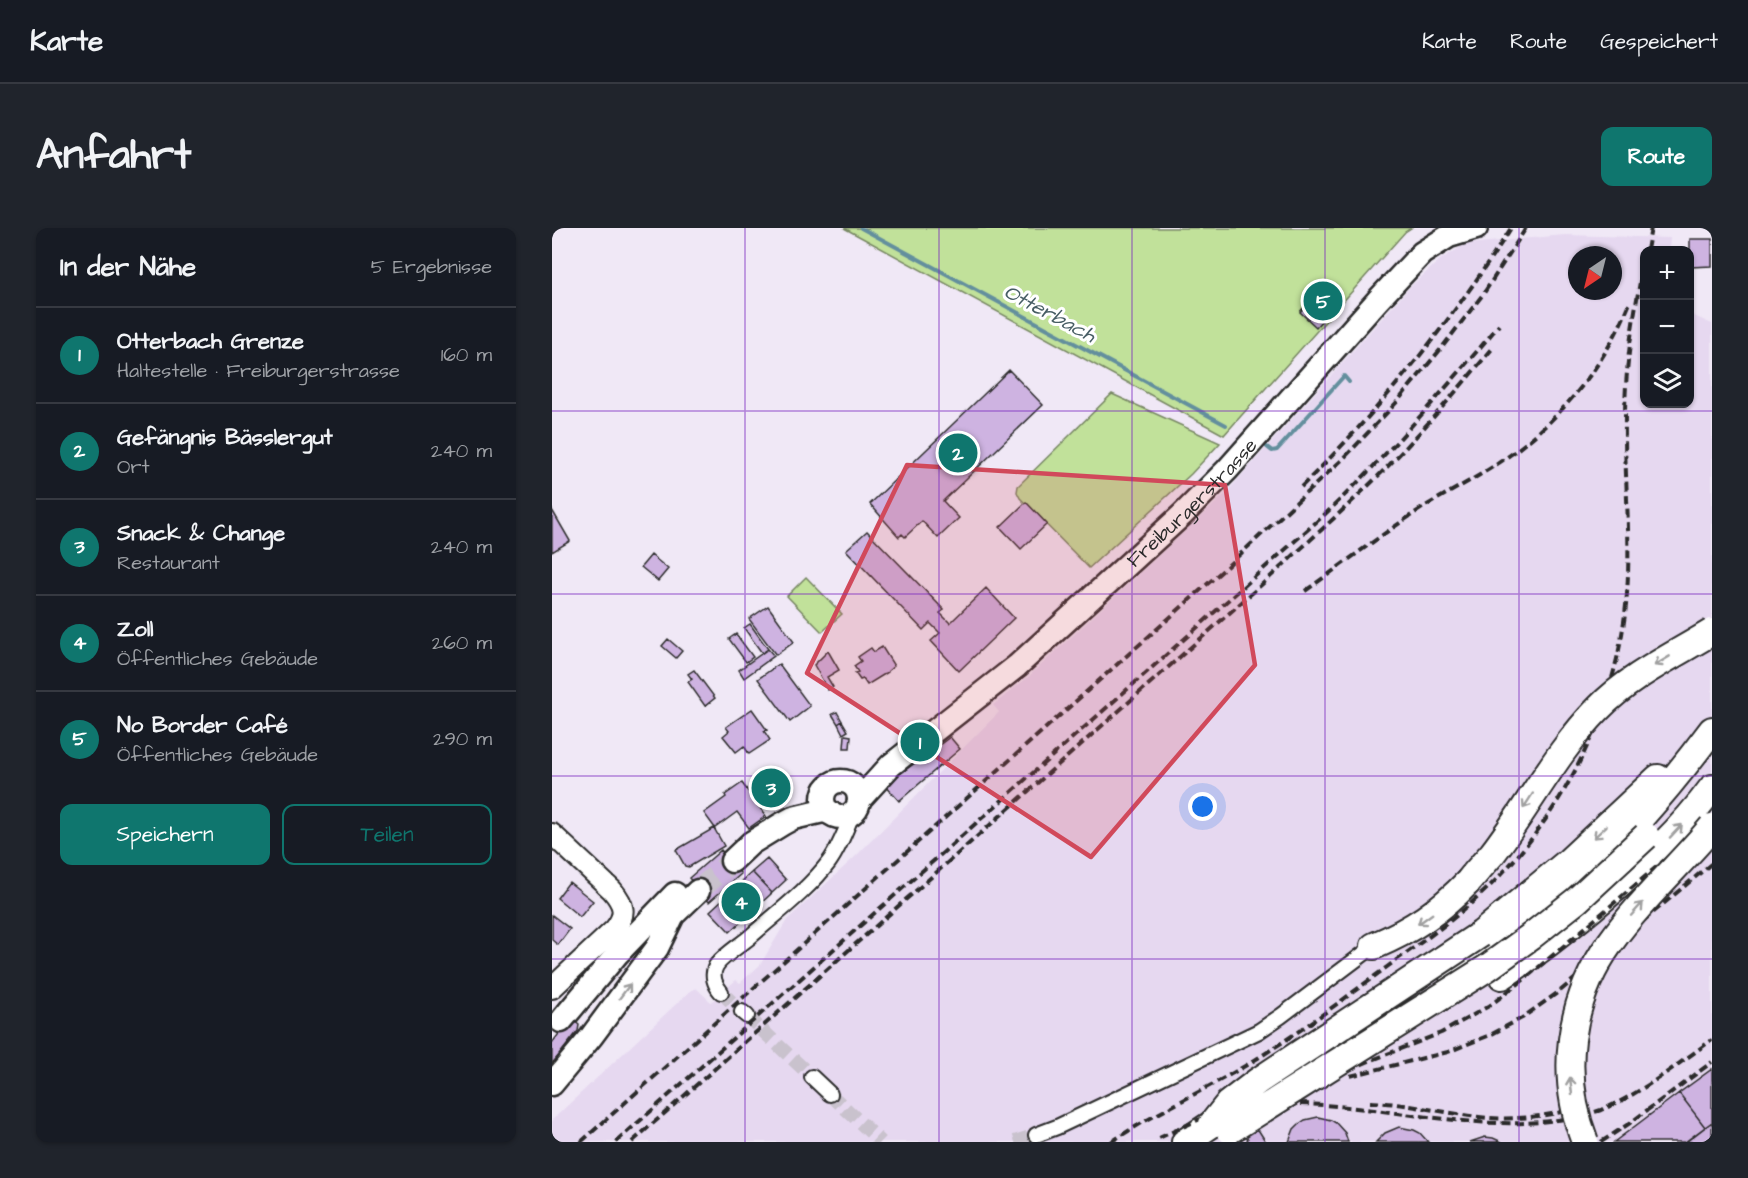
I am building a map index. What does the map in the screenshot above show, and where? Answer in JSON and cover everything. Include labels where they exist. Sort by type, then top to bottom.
[{"type":"highway","points":[[1374,946],[1416,926],[1438,910],[1468,882],[1492,853],[1552,765],[1599,708],[1626,685],[1657,664],[1712,632]]},
{"type":"highway","points":[[1218,1132],[1228,1104],[1258,1081],[1495,924],[1569,861],[1681,756],[1712,716]]},
{"type":"highway","points":[[1218,1132],[1452,974],[1523,924],[1584,875],[1634,826],[1673,781],[1712,730]]},
{"type":"highway","points":[[1218,1132],[1487,968],[1530,938],[1577,900],[1646,836],[1693,784],[1712,759]]},
{"type":"highway","points":[[1185,1142],[1262,1118],[1492,982],[1539,951],[1572,926],[1645,862],[1685,822],[1712,788]]},
{"type":"highway","points":[[1586,1142],[1574,1104],[1570,1072],[1572,1031],[1584,990],[1601,956],[1625,923],[1712,827]]},
{"type":"main road","name":"Freiburgerstrasse","points":[[728,857],[793,818],[801,810],[842,803],[1017,666],[1182,515],[1227,470],[1422,253],[1449,236],[1476,228]]},
{"type":"main road","points":[[561,1021],[618,953],[694,886]]},
{"type":"main road","points":[[552,1084],[591,1037],[659,946],[668,911]]},
{"type":"street","points":[[721,992],[713,974],[718,963],[828,864],[840,842],[842,803]]},
{"type":"street","points":[[552,834],[612,890],[624,911],[615,929],[552,988]]},
{"type":"street","points":[[1036,1135],[1250,1036],[1281,1016],[1374,946]]},
{"type":"street","points":[[812,1077],[830,1094]]},
{"type":"highlighted area","points":[[907,465],[1225,485],[1255,665],[1091,857],[807,673]]},
{"type":"shaded area","points":[[1565,235],[1670,238],[1669,246],[1640,246],[1640,408],[1694,408],[1694,316],[1712,324],[1712,1142],[552,1142],[552,1120],[690,991],[696,988],[711,1002],[736,980],[740,983],[760,965],[787,920],[857,855],[999,712],[993,705],[1027,678],[1224,495],[1410,287],[1441,259],[1466,244]]},
{"type":"green space","points":[[844,228],[1411,228],[1224,435]]},
{"type":"green space","points":[[1112,394],[1220,443],[1191,474],[1089,568],[1020,498],[1017,492],[1018,486]]},
{"type":"green space","points":[[806,577],[842,614],[822,632],[787,596]]},
{"type":"building","points":[[1690,239],[1712,239],[1712,266],[1694,267],[1694,246],[1690,246]]},
{"type":"building","points":[[1322,285],[1340,300],[1316,327],[1300,312]]},
{"type":"building","points":[[1009,370],[1043,405],[943,501],[959,518],[938,538],[922,521],[905,537],[902,534],[899,537],[870,504]]},
{"type":"building","points":[[1026,502],[1047,524],[1021,549],[1000,527]]},
{"type":"building","points":[[552,510],[570,541],[552,552]]},
{"type":"building","points":[[867,531],[944,610],[940,613],[950,623],[986,588],[1014,618],[959,671],[931,641],[940,633],[930,623],[923,630],[846,550]]},
{"type":"building","points":[[651,555],[668,569],[658,581],[641,567]]},
{"type":"building","points":[[768,606],[794,642],[776,655],[749,619]]},
{"type":"building","points":[[750,624],[768,649],[762,653],[744,628]]},
{"type":"building","points":[[736,634],[753,657],[746,662],[729,639]]},
{"type":"building","points":[[668,639],[682,651],[676,658],[662,646]]},
{"type":"building","points":[[882,647],[894,666],[867,685],[855,673],[858,672],[854,666],[861,661],[858,657],[871,648],[874,652]]},
{"type":"building","points":[[768,649],[774,656],[744,678],[739,670]]},
{"type":"building","points":[[828,651],[839,670],[827,677],[833,687],[828,690],[814,665]]},
{"type":"building","points":[[779,664],[810,706],[790,722],[758,679]]},
{"type":"building","points":[[694,670],[715,698],[705,706],[688,682],[692,679],[688,674]]},
{"type":"building","points":[[752,709],[767,730],[764,731],[770,740],[749,754],[744,746],[736,752],[723,736],[729,731],[726,727]]},
{"type":"building","points":[[837,712],[842,721],[838,724],[832,714]]},
{"type":"building","points":[[842,721],[848,731],[843,734],[838,724]]},
{"type":"building","points":[[845,735],[851,736],[850,748],[844,748]]},
{"type":"building","points":[[950,737],[960,749],[899,801],[885,785]]},
{"type":"building","points":[[775,778],[782,788],[767,799],[760,789]]},
{"type":"building","points":[[742,783],[766,816],[749,828],[737,812],[715,828],[704,813]]},
{"type":"building","points":[[714,828],[724,846],[689,867],[685,866],[676,850]]},
{"type":"building","points":[[721,850],[741,874],[709,902],[689,878]]},
{"type":"building","points":[[767,859],[786,880],[772,893],[752,872]]},
{"type":"building","points":[[752,872],[772,893],[730,932],[710,911]]},
{"type":"building","points":[[569,882],[593,901],[580,917],[557,898]]},
{"type":"building","points":[[552,915],[570,929],[558,945],[552,940]]},
{"type":"building","points":[[573,1020],[579,1025],[578,1031],[552,1064],[552,1043],[567,1023]]},
{"type":"building","points":[[1712,1069],[1712,1122],[1705,1127],[1679,1093]]},
{"type":"building","points":[[1679,1093],[1705,1127],[1685,1142],[1614,1142]]},
{"type":"building","points":[[1318,1117],[1336,1123],[1345,1133],[1348,1142],[1289,1142],[1294,1129],[1299,1124]]},
{"type":"building","points":[[1712,1122],[1712,1139],[1708,1142],[1686,1142]]},
{"type":"building","points":[[1399,1127],[1420,1133],[1428,1142],[1376,1142],[1385,1133]]},
{"type":"building","points":[[1257,1128],[1266,1142],[1248,1142],[1246,1136]]},
{"type":"building","points":[[1485,1137],[1493,1138],[1502,1142],[1470,1142]]},
{"type":"waterway","name":"Otterbach","points":[[861,228],[1226,425]]},
{"type":"waterway","name":"Otterbach","points":[[1267,447],[1272,451],[1277,450],[1344,376],[1349,382]]},
{"type":"tunnel","points":[[698,891],[732,861]]},
{"type":"tunnel","points":[[721,992],[742,1012]]},
{"type":"tunnel","points":[[747,1016],[812,1077]]},
{"type":"tunnel","points":[[830,1094],[881,1142]]},
{"type":"tunnel","points":[[1015,1142],[1036,1135]]},
{"type":"railway","points":[[1301,487],[1359,427],[1414,364],[1464,297],[1511,228]]},
{"type":"railway","points":[[581,1142],[1222,571],[1345,457],[1396,403],[1440,350],[1484,293],[1526,228]]},
{"type":"railway","points":[[1648,246],[1651,228]]},
{"type":"railway","points":[[1111,1142],[1275,1047],[1439,930],[1499,877],[1551,811],[1592,736],[1607,696],[1618,655],[1625,614],[1628,565],[1625,397],[1640,283]]},
{"type":"railway","points":[[1305,591],[1409,517],[1489,469],[1530,440],[1582,386],[1610,345],[1631,300]]},
{"type":"railway","points":[[616,1142],[1322,517],[1414,424],[1499,325]]},
{"type":"railway","points":[[632,1142],[1331,521],[1404,449],[1492,349]]},
{"type":"railway","points":[[1159,1138],[1198,1120],[1259,1098],[1313,1086],[1441,1033],[1489,1006],[1526,978],[1695,834]]},
{"type":"railway","points":[[1350,1076],[1448,1052],[1490,1035],[1522,1018],[1560,991],[1712,863]]},
{"type":"railway","points":[[1300,1104],[1338,1106],[1489,1123],[1527,1123],[1564,1119],[1601,1110],[1630,1096],[1712,1040]]},
{"type":"railway","points":[[1601,1142],[1712,1062]]},
{"type":"railway","points":[[1370,1102],[1502,1118],[1538,1116],[1586,1106]]},
{"type":"railway","points":[[1261,1107],[1307,1103]]},
{"type":"place","name":"No Border Café","points":[[1323,301]]},
{"type":"place","name":"Gefängnis Bässlergut","points":[[958,453]]},
{"type":"place","name":"Otterbach Grenze","points":[[920,742]]},
{"type":"place","name":"Snack & Change","points":[[771,788]]},
{"type":"place","name":"Zoll","points":[[741,902]]}]
